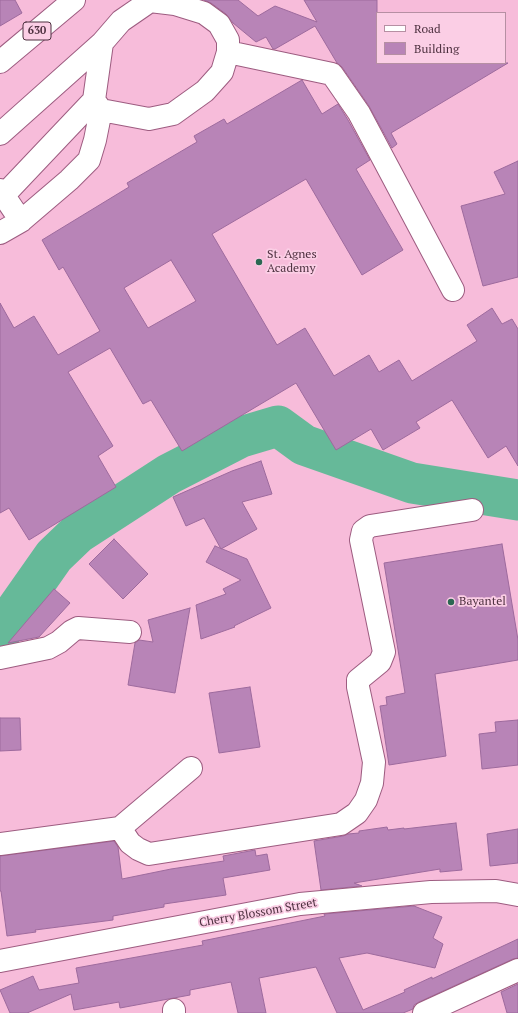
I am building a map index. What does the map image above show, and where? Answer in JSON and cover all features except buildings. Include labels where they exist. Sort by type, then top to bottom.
[{"type":"street","name":"630","points":[[0,62],[74,0]]},
{"type":"street","points":[[0,134],[102,43],[121,21],[131,6],[150,1],[175,4],[204,13],[219,24],[228,40],[228,52],[222,72],[205,91],[174,114],[149,119],[98,105]]},
{"type":"street","points":[[0,233],[21,221],[69,180],[89,160],[95,140],[102,43]]},
{"type":"street","points":[[228,52],[332,74],[360,113],[453,290]]},
{"type":"street","points":[[21,221],[2,192],[98,105]]},
{"type":"street","points":[[120,828],[130,843],[149,854],[341,824],[357,813],[366,800],[372,783],[374,762],[358,687],[358,680],[380,662],[384,652],[361,540],[362,531],[370,526],[472,510]]},
{"type":"street","points":[[0,658],[48,648],[78,628],[130,632]]},
{"type":"street","points":[[0,844],[120,828],[191,768]]},
{"type":"street","name":"Cherry Blossom Street","points":[[0,960],[300,904],[431,892],[496,891],[518,895]]},
{"type":"street","points":[[424,1013],[518,970]]},
{"type":"waterway","points":[[0,633],[54,556],[78,533],[169,474],[241,437],[278,426],[304,445],[412,483],[518,500]]},
{"type":"place","name":"St. Agnes Academy","points":[[259,262]]},
{"type":"place","name":"Bayantel","points":[[451,602]]}]
